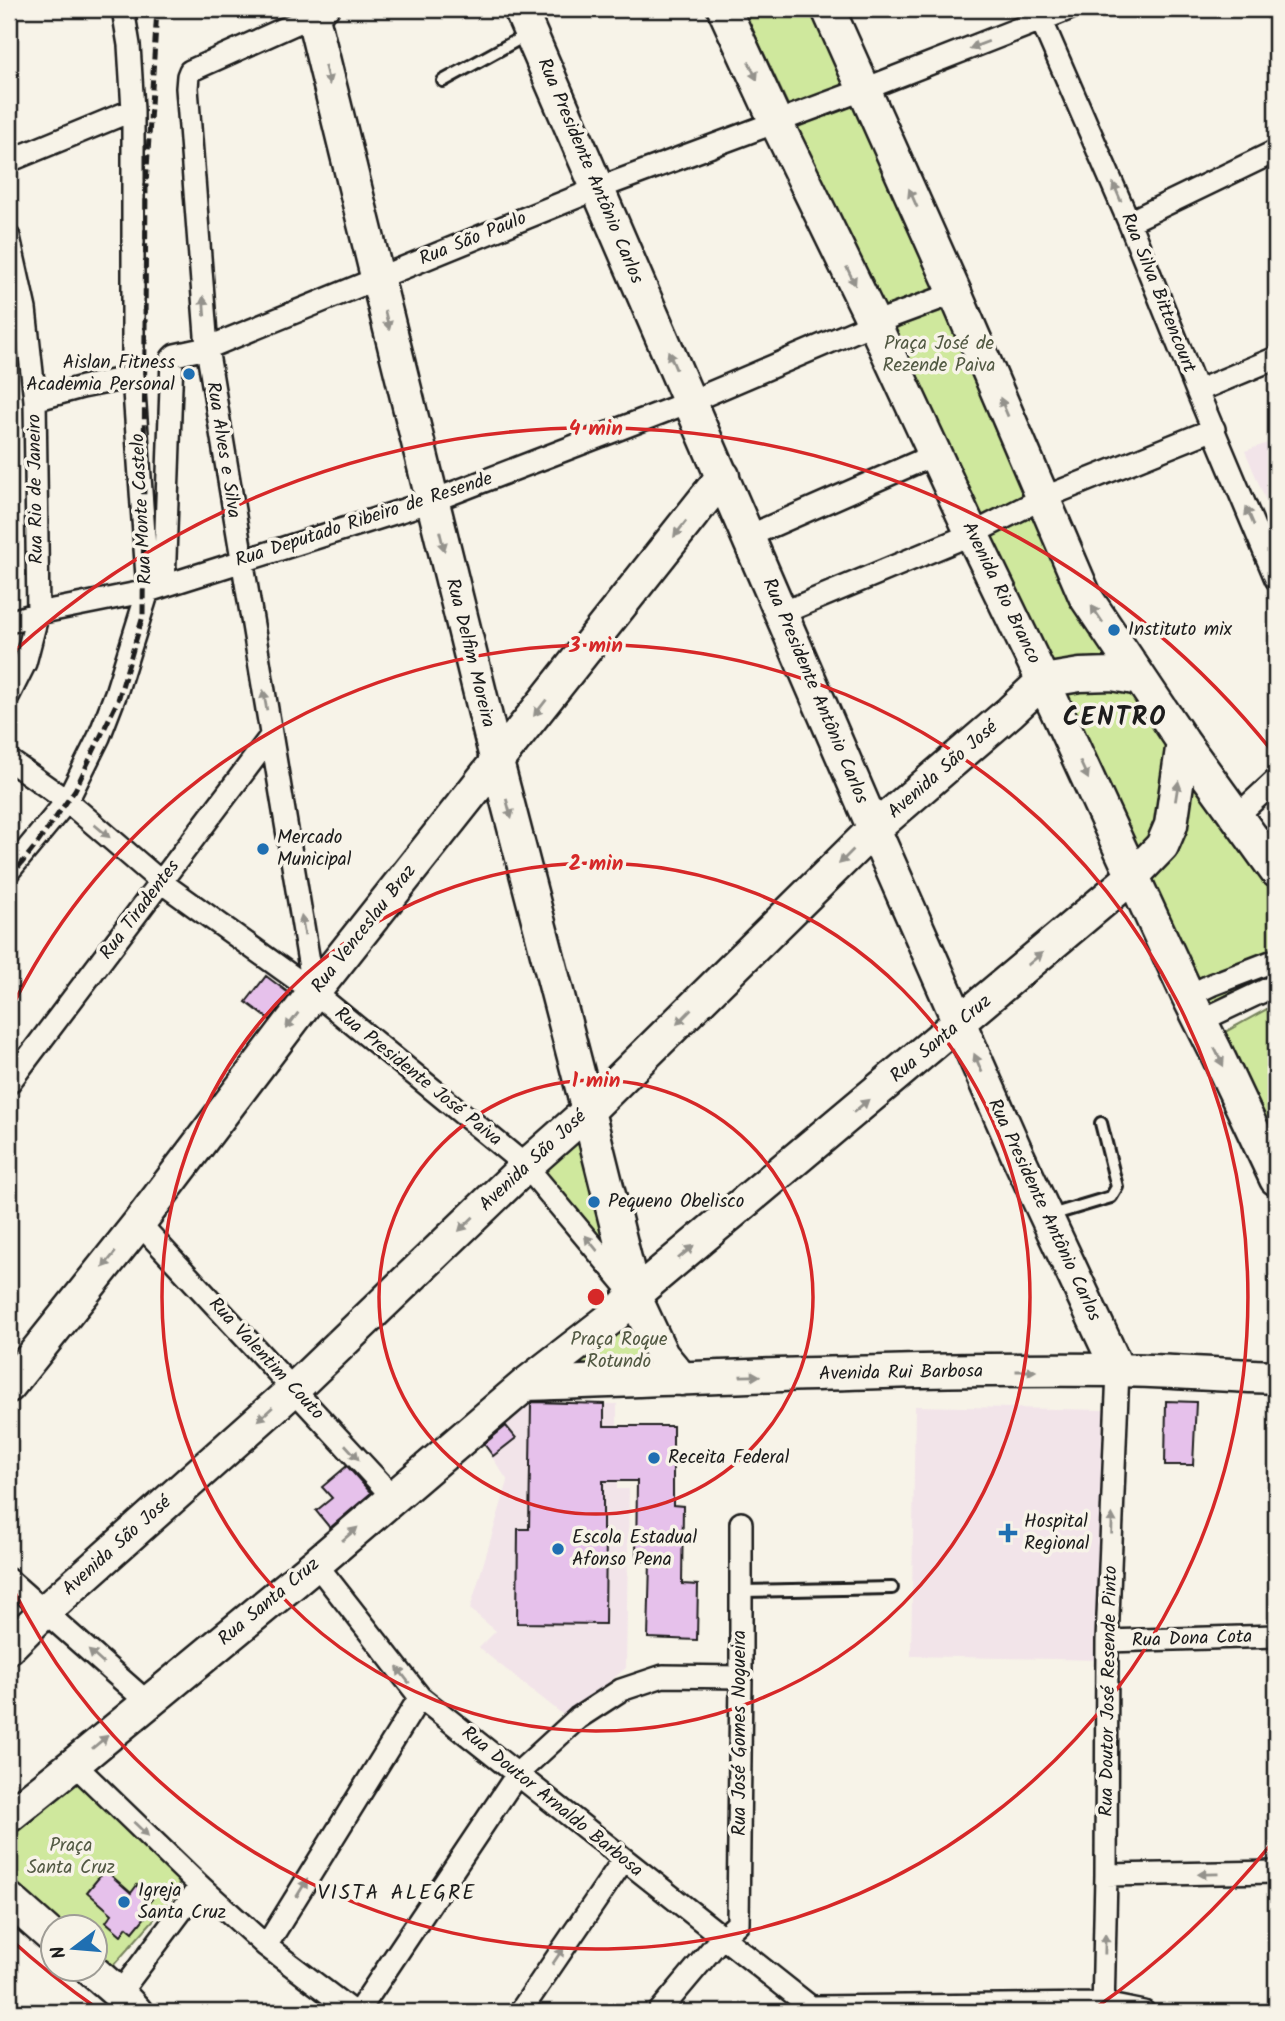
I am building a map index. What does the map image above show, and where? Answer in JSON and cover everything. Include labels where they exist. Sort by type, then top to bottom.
[{"type":"main road","name":"Avenida Rio Branco","points":[[724,9],[1276,1179]]},
{"type":"main road","points":[[828,9],[866,89],[1085,596],[1140,679],[1276,871]]},
{"type":"main road","name":"Rua Delfim Moreira","points":[[317,11],[377,278],[432,501],[634,1295]]},
{"type":"main road","name":"Rua Presidente Antônio Carlos","points":[[525,21],[874,829],[1046,1217],[1118,1370]]},
{"type":"main road","name":"Rua Venceslau Braz","points":[[9,1386],[139,1223],[314,992],[723,476]]},
{"type":"main road","points":[[1043,681],[1080,675],[1112,674],[1140,679]]},
{"type":"main road","name":"Avenida São José","points":[[9,1647],[45,1611],[294,1389],[526,1166],[588,1111],[874,829],[1043,681]]},
{"type":"main road","name":"Rua Santa Cruz","points":[[634,1295],[1133,876],[1162,846],[1171,825],[1184,742]]},
{"type":"main road","points":[[526,1384],[611,1318],[634,1295],[662,1355],[682,1379]]},
{"type":"main road","name":"Avenida Rui Barbosa","points":[[526,1384],[966,1371],[1118,1370],[1276,1377]]},
{"type":"main road","name":"Rua Santa Cruz","points":[[9,1816],[316,1564],[526,1384]]},
{"type":"main road","points":[[9,1899],[38,1925]]},
{"type":"main road","points":[[104,1982],[128,2003]]},
{"type":"street","name":"Rua Monte Castelo","points":[[9,871],[67,801],[99,737],[136,631],[156,588],[134,377],[133,110],[129,45],[123,9]]},
{"type":"street","points":[[866,89],[1040,15],[1069,9]]},
{"type":"street","name":"Rua Alves e Silva","points":[[314,992],[207,348],[187,88],[190,72],[317,11]]},
{"type":"street","name":"Rua Silva Bittencourt","points":[[1040,15],[1129,222],[1276,579]]},
{"type":"street","name":"Rua São Paulo","points":[[156,588],[172,358],[176,355],[207,348],[599,188],[866,89]]},
{"type":"street","points":[[9,161],[133,110]]},
{"type":"street","points":[[1129,222],[1276,151]]},
{"type":"street","name":"Rua Rio de Janeiro","points":[[9,237],[25,309],[35,400],[38,613],[25,663],[9,695]]},
{"type":"street","name":"Rua Deputado Ribeiro de Resende","points":[[9,622],[38,613],[156,588],[432,501],[689,402],[874,323],[955,293]]},
{"type":"street","points":[[1197,391],[1276,358]]},
{"type":"street","points":[[35,400],[134,377]]},
{"type":"street","points":[[782,613],[972,534],[1044,498],[1214,429]]},
{"type":"street","points":[[748,536],[936,454]]},
{"type":"street","name":"Rua Tiradentes","points":[[9,1083],[271,736]]},
{"type":"street","name":"Rua Presidente José Paiva","points":[[9,760],[67,801],[161,881],[314,992],[526,1166],[634,1295]]},
{"type":"street","points":[[1237,815],[1276,780]]},
{"type":"street","points":[[1194,1008],[1223,980],[1276,960]]},
{"type":"street","points":[[1194,1008],[1276,985]]},
{"type":"street","name":"Rua Valentim Couto","points":[[139,1223],[393,1497]]},
{"type":"street","name":"Rua Doutor José Resende Pinto","points":[[1103,2008],[1107,1641],[1118,1370]]},
{"type":"street","name":"Rua José Gomes Nogueira","points":[[659,2012],[738,1923],[741,1522]]},
{"type":"street","name":"Rua Doutor Arnaldo Barbosa","points":[[316,1564],[420,1697],[814,2010]]},
{"type":"street","points":[[9,1580],[147,1703]]},
{"type":"street","name":"Rua Dona Cota","points":[[1107,1641],[1276,1636]]},
{"type":"street","points":[[359,2012],[518,1773],[578,1717],[621,1690],[663,1676],[741,1677]]},
{"type":"street","points":[[266,1946],[420,1697]]},
{"type":"street","points":[[74,1764],[266,1946],[353,2012]]},
{"type":"street","points":[[520,2012],[624,1859]]},
{"type":"street","points":[[1106,1875],[1276,1872]]},
{"type":"street","points":[[128,2003],[200,1886]]},
{"type":"street","points":[[814,2010],[1103,2008],[1144,2012]]},
{"type":"lane","points":[[443,81],[525,21]]},
{"type":"lane","points":[[1046,1217],[1111,1197],[1117,1187],[1101,1123]]},
{"type":"lane","points":[[741,1591],[892,1588]]},
{"type":"shaded area","points":[[1276,440],[1276,525],[1245,451]]},
{"type":"shaded area","name":"Escola Estadual Afonso Pena","points":[[531,1402],[617,1404],[617,1489],[629,1489],[626,1668],[566,1717],[479,1648],[496,1631],[470,1609],[508,1481],[482,1442]]},
{"type":"shaded area","name":"Hospital Regional","points":[[915,1406],[1105,1410],[1102,1660],[911,1656]]},
{"type":"green space","points":[[743,9],[817,9],[852,87],[789,107]]},
{"type":"green space","name":"Praça José de Rezende Paiva","points":[[863,99],[949,291],[890,315],[876,305],[799,141],[798,121]]},
{"type":"green space","name":"Praça José de Rezende Paiva","points":[[955,302],[1125,662],[1051,678],[889,332]]},
{"type":"green space","points":[[1121,674],[1276,878],[1276,964],[1205,1008],[1056,690]]},
{"type":"green space","points":[[1276,1004],[1276,1144],[1225,1032]]},
{"type":"green space","points":[[588,1121],[628,1284],[539,1174]]},
{"type":"green space","name":"Praça Roque Rotundo","points":[[628,1314],[665,1372],[547,1376]]},
{"type":"green space","name":"Praça Santa Cruz","points":[[63,1780],[82,1780],[178,1876],[179,1891],[111,1968],[108,1966],[108,1912],[41,1912],[9,1887],[9,1829]]},
{"type":"building","points":[[266,976],[290,994],[270,1020],[246,1002]]},
{"type":"building","points":[[1166,1401],[1196,1402],[1193,1465],[1165,1465]]},
{"type":"building","points":[[533,1402],[604,1404],[604,1426],[673,1426],[673,1505],[683,1506],[682,1584],[698,1585],[697,1640],[648,1638],[650,1561],[636,1561],[637,1481],[603,1481],[603,1530],[606,1530],[605,1624],[517,1623],[518,1529],[529,1529]]},
{"type":"building","points":[[506,1426],[516,1438],[493,1456],[484,1444]]},
{"type":"building","points":[[347,1466],[371,1493],[330,1528],[316,1511],[332,1498],[322,1487]]},
{"type":"building","name":"Igreja Santa Cruz","points":[[105,1870],[131,1893],[137,1885],[152,1899],[146,1906],[151,1910],[133,1932],[127,1927],[121,1935],[108,1924],[112,1914],[87,1892]]},
{"type":"railway","points":[[9,879],[75,790],[118,700],[143,616],[146,185],[157,9]]},
{"type":"place","name":"Aislan Fitness Academia Personal","points":[[189,374]]},
{"type":"place","name":"Instituto mix","points":[[1114,630]]},
{"type":"place","name":"Mercado Municipal","points":[[263,849]]},
{"type":"place","name":"Pequeno Obelisco","points":[[594,1202]]},
{"type":"place","name":"Receita Federal","points":[[654,1458]]},
{"type":"place","name":"Hospital Regional","points":[[1008,1533]]},
{"type":"place","name":"Escola Estadual Afonso Pena","points":[[558,1549]]},
{"type":"place","name":"Igreja Santa Cruz","points":[[124,1902]]},
{"type":"district","name":"CENTRO","points":[[1115,718]]},
{"type":"district","name":"VISTA ALEGRE","points":[[397,1893]]}]
